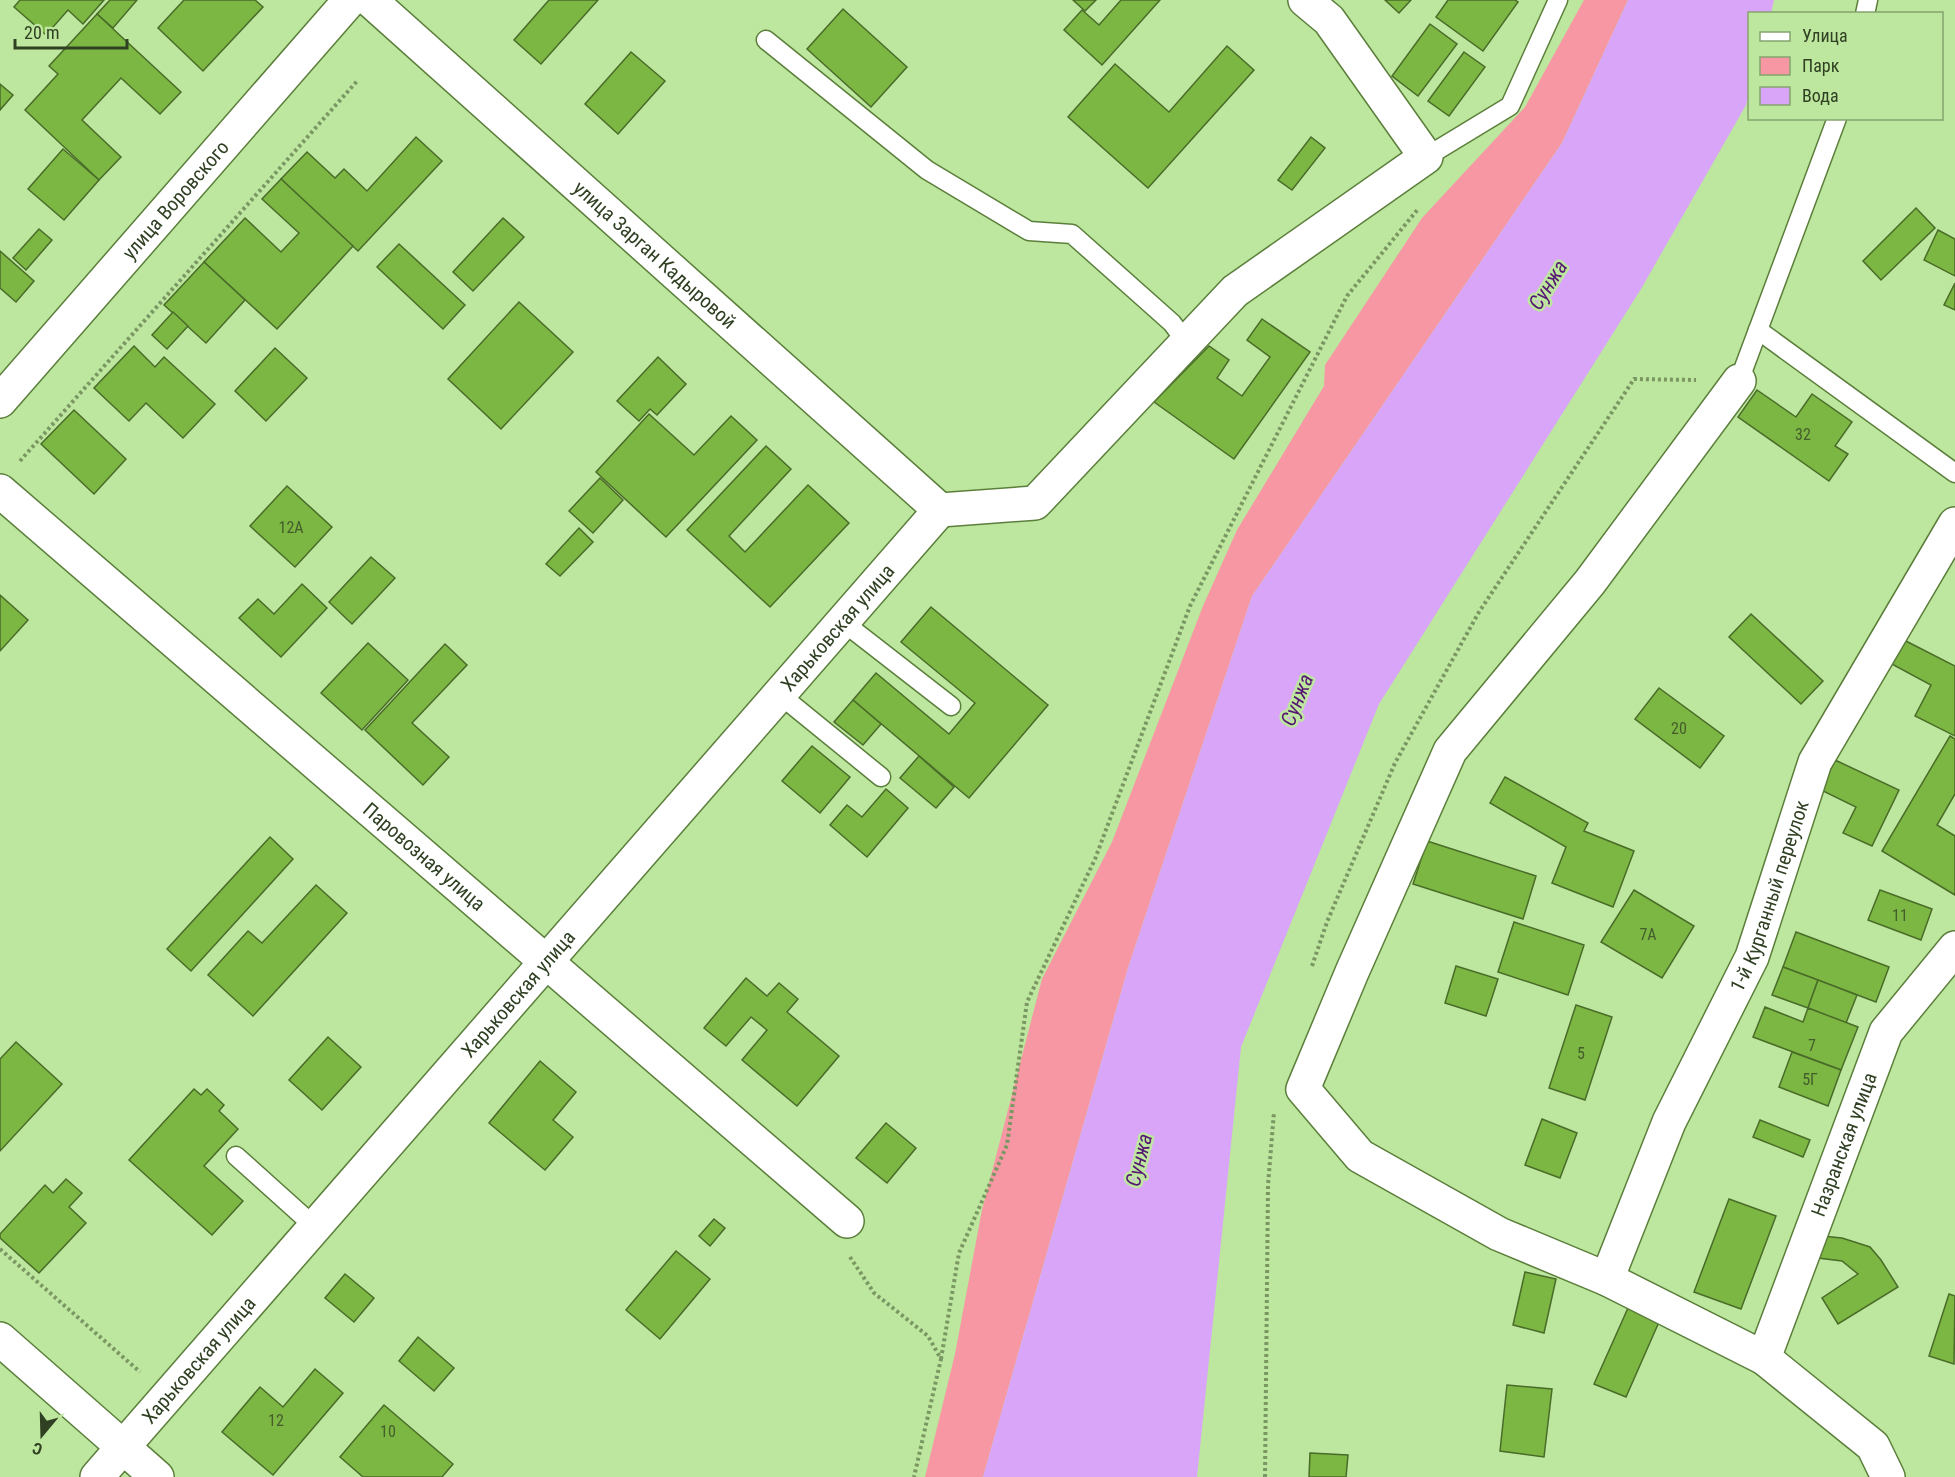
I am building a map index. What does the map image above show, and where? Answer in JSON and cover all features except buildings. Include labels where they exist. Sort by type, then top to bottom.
[{"type":"street","name":"улица Воровского","points":[[0,401],[350,0]]},
{"type":"street","name":"улица Зарган Кадыровой","points":[[370,0],[940,510]]},
{"type":"street","points":[[940,510],[1035,503],[1235,291],[1426,157],[1329,20],[1305,0]]},
{"type":"street","points":[[1738,381],[1590,582],[1450,751],[1302,1089],[1360,1156],[1499,1234],[1607,1279],[1764,1359],[1873,1446],[1888,1477]]},
{"type":"street","name":"Паровозная улица","points":[[8,479],[546,962],[847,1221]]},
{"type":"street","name":"Харьковская улица","points":[[97,1477],[940,510]]},
{"type":"street","name":"1-й Курганный переулок","points":[[1607,1279],[1669,1122],[1752,957],[1815,762],[1955,524]]},
{"type":"street","name":"Назранская улица","points":[[1764,1359],[1886,1032],[1955,948]]},
{"type":"street","points":[[0,1339],[157,1477]]},
{"type":"lane","points":[[1426,157],[1510,106],[1558,0]]},
{"type":"lane","points":[[766,40],[927,170],[1029,231],[1072,234],[1172,323],[1186,342]]},
{"type":"lane","points":[[1738,381],[1836,120]]},
{"type":"lane","points":[[1758,330],[1955,473]]},
{"type":"lane","points":[[843,622],[951,706]]},
{"type":"lane","points":[[779,694],[881,777]]},
{"type":"lane","points":[[236,1156],[315,1227]]},
{"type":"path","points":[[8,479],[358,80]]},
{"type":"path","points":[[914,1477],[941,1359],[959,1253],[1007,1145],[1027,1002],[1095,860],[1190,606],[1347,296],[1424,203]]},
{"type":"path","points":[[847,1221],[837,1236],[874,1293],[928,1336],[941,1359]]},
{"type":"path","points":[[0,1249],[168,1396]]},
{"type":"green space","points":[[1584,0],[1628,0],[1562,143],[1252,596],[1128,968],[983,1477],[925,1477],[955,1354],[982,1210],[1042,979],[1112,842],[1203,606],[1237,530],[1324,386],[1325,365],[1422,218],[1525,107]]},
{"type":"water","name":"Сунжа","points":[[1628,0],[1774,0],[1771,12],[1748,12],[1748,98],[1746,105],[1641,289],[1379,704],[1241,1047],[1197,1477],[983,1477],[1128,968],[1252,596],[1562,143]]}]
